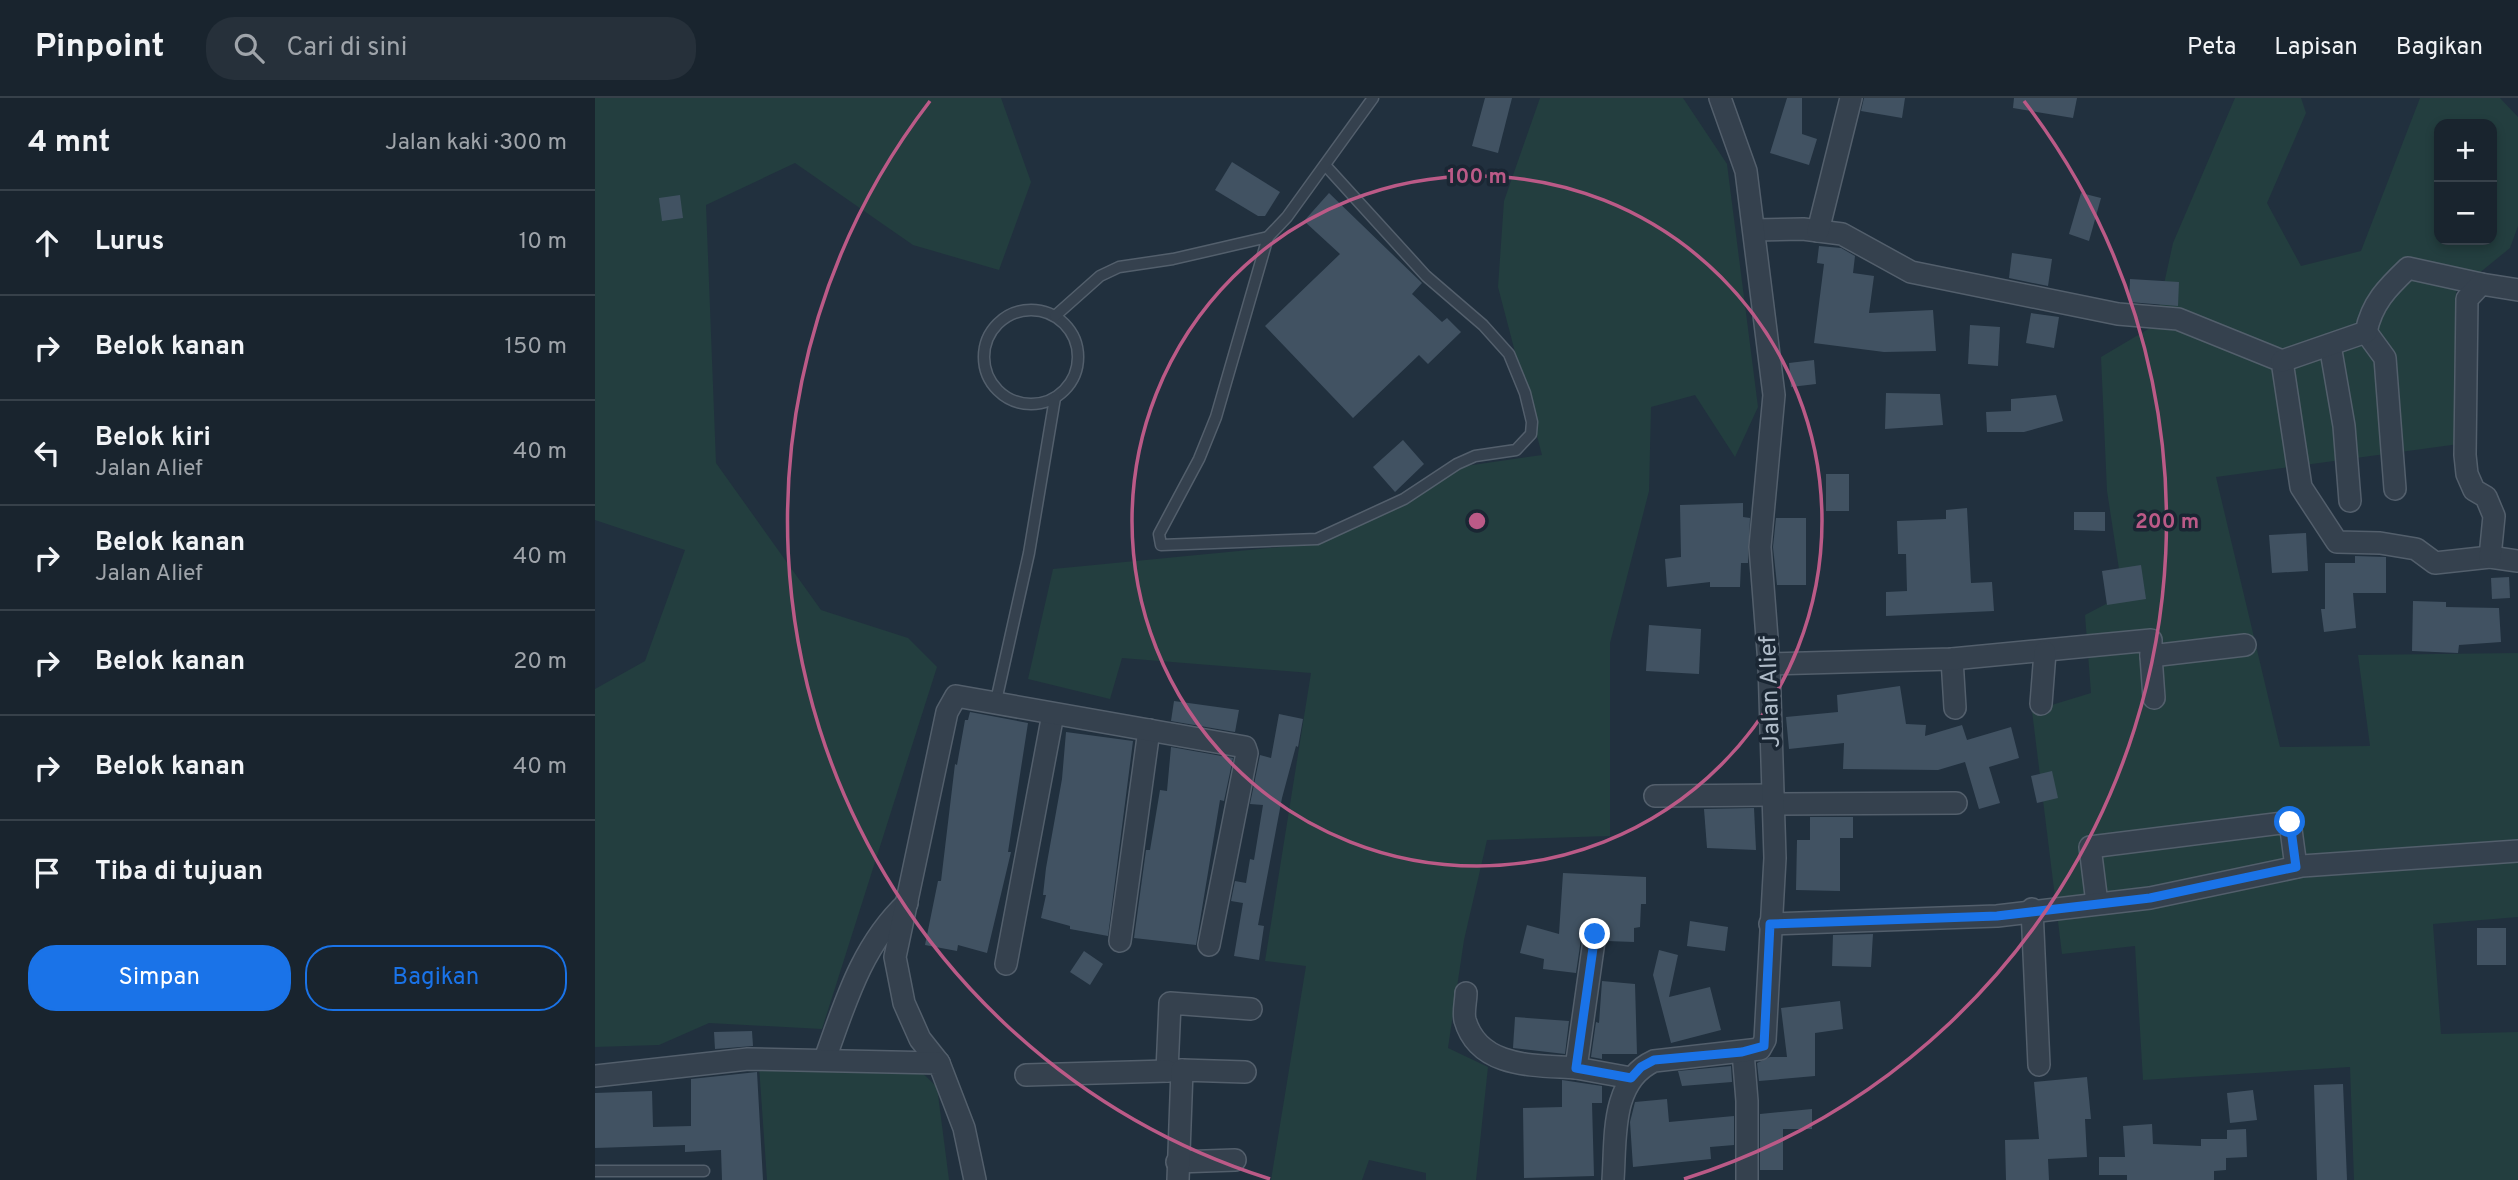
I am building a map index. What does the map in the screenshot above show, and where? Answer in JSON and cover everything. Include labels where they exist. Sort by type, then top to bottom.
[{"type":"street","name":"Jalan Alief","points":[[1720,98],[1746,171],[1774,395],[1761,547],[1769,664],[1775,858],[1765,1040],[1760,1049],[1742,1052]]},
{"type":"street","points":[[1818,231],[1851,98]]},
{"type":"street","points":[[1754,230],[1842,234],[1911,272],[2118,314],[2178,319],[2282,361],[2365,332],[2376,302],[2408,268],[2518,290]]},
{"type":"street","points":[[2481,284],[2467,299],[2465,455],[2467,474],[2474,490],[2486,497],[2494,516],[2490,557]]},
{"type":"street","points":[[2365,332],[2385,358],[2395,489]]},
{"type":"street","points":[[2330,345],[2344,426],[2350,501]]},
{"type":"street","points":[[2282,361],[2301,486],[2337,542],[2380,543],[2416,549],[2435,563],[2490,557],[2518,561]]},
{"type":"street","points":[[1769,664],[1952,659],[2151,640],[2154,698]]},
{"type":"street","points":[[2151,656],[2245,645]]},
{"type":"street","points":[[2041,704],[2045,652]]},
{"type":"street","points":[[1952,659],[1955,708]]},
{"type":"street","points":[[975,1180],[964,1128],[939,1063],[920,1039],[904,1003],[895,957],[951,700],[956,696],[996,701],[1053,714],[1240,744],[1247,752],[1209,945]]},
{"type":"street","points":[[1006,964],[1053,714]]},
{"type":"street","points":[[1120,942],[1149,730]]},
{"type":"street","points":[[1655,796],[1956,803]]},
{"type":"street","points":[[2097,903],[2090,847],[2290,822],[2296,867]]},
{"type":"street","points":[[1770,924],[1997,916],[2032,909],[2150,898],[2296,867],[2518,851]]},
{"type":"street","points":[[825,1059],[856,972],[889,920],[907,903]]},
{"type":"street","points":[[2032,909],[2039,1065]]},
{"type":"street","points":[[1576,1068],[1595,934]]},
{"type":"street","points":[[1466,993],[1464,1018],[1490,1054],[1506,1062],[1576,1068],[1631,1078]]},
{"type":"street","points":[[1235,1160],[1178,1171],[1170,1003],[1251,1009]]},
{"type":"street","points":[[1613,1180],[1620,1104],[1631,1078],[1641,1067],[1654,1060],[1742,1052],[1747,1101],[1746,1180]]},
{"type":"street","points":[[595,1076],[747,1059],[939,1063]]},
{"type":"street","points":[[1026,1075],[1245,1072]]},
{"type":"lane","points":[[1325,165],[1426,275],[1483,325],[1509,354],[1532,422],[1531,434],[1516,450],[1475,456],[1457,464],[1404,499],[1318,539],[1161,545],[1159,534],[1199,459],[1216,417],[1268,237],[1287,217],[1370,103]]},
{"type":"lane","points":[[1055,316],[1100,276],[1119,268],[1173,259],[1268,237]]},
{"type":"lane","points":[[1037,309],[1055,316],[1070,329],[1078,347],[1077,367],[1069,385],[1055,398],[1035,404],[1016,402],[999,392],[988,376],[983,356],[988,337],[1000,321],[1017,311],[1037,309]]},
{"type":"lane","points":[[996,701],[1029,553],[1055,398]]},
{"type":"lane","points":[[595,1171],[704,1171]]},
{"type":"green space","points":[[595,98],[1001,98],[1031,182],[999,270],[913,245],[795,163],[706,205],[716,463],[821,610],[908,638],[937,667],[822,1029],[709,1023],[659,1045],[595,1047],[595,689],[645,661],[685,550],[595,520]]},
{"type":"green space","points":[[1540,98],[1683,98],[1727,164],[1758,407],[1735,457],[1695,395],[1651,407],[1649,491],[1610,643],[1610,836],[1487,840],[1464,940],[1448,1048],[1488,1067],[1476,1180],[1426,1180],[1426,1173],[1369,1160],[1362,1180],[1271,1180],[1306,966],[1265,961],[1311,673],[1122,658],[1110,699],[1028,679],[1053,569],[1321,543],[1445,469],[1542,455],[1498,287],[1504,201]]},
{"type":"green space","points":[[2235,98],[2301,98],[2306,113],[2267,203],[2301,266],[2361,251],[2420,98],[2500,98],[2518,117],[2518,226],[2510,248],[2456,292],[2459,444],[2216,477],[2280,747],[2370,746],[2358,655],[2518,653],[2518,917],[2433,924],[2441,1034],[2518,1032],[2518,1180],[2354,1180],[2350,1067],[2143,1080],[2135,946],[2062,954],[2032,711],[2091,693],[2085,615],[2123,595],[2107,491],[2101,357],[2155,325],[2173,243]]},
{"type":"green space","points":[[912,1063],[937,1087],[949,1180],[767,1180],[759,1066]]},
{"type":"building","points":[[1485,98],[1512,98],[1498,153],[1472,146]]},
{"type":"building","points":[[1787,98],[1802,98],[1802,134],[1817,139],[1809,165],[1770,153]]},
{"type":"building","points":[[1864,98],[1905,98],[1902,118],[1861,111]]},
{"type":"building","points":[[2014,98],[2077,98],[2073,118],[2013,108]]},
{"type":"building","points":[[1232,162],[1280,192],[1265,216],[1258,216],[1215,190]]},
{"type":"building","points":[[1329,193],[1422,283],[1412,294],[1442,322],[1447,318],[1461,332],[1428,364],[1419,355],[1353,418],[1265,326],[1340,254],[1304,221]]},
{"type":"building","points":[[2081,193],[2101,198],[2089,241],[2069,234]]},
{"type":"building","points":[[680,195],[683,218],[662,221],[659,198]]},
{"type":"building","points":[[1819,246],[1841,248],[1855,256],[1853,273],[1874,276],[1869,313],[1933,310],[1936,351],[1884,352],[1814,343],[1824,264],[1817,263]]},
{"type":"building","points":[[2012,253],[2052,259],[2048,286],[2009,278]]},
{"type":"building","points":[[2130,279],[2179,282],[2178,306],[2129,302]]},
{"type":"building","points":[[2031,313],[2059,317],[2054,348],[2026,343]]},
{"type":"building","points":[[1970,325],[2000,327],[1998,366],[1968,364]]},
{"type":"building","points":[[1814,360],[1816,384],[1791,387],[1789,363]]},
{"type":"building","points":[[1886,393],[1940,394],[1943,425],[1885,429]]},
{"type":"building","points":[[2056,395],[2063,421],[2024,432],[1987,432],[1986,412],[2011,411],[2011,399]]},
{"type":"building","points":[[1403,440],[1424,464],[1395,492],[1373,467]]},
{"type":"building","points":[[1826,474],[1849,474],[1849,511],[1826,511]]},
{"type":"building","points":[[1743,503],[1743,517],[1750,518],[1748,563],[1741,563],[1740,587],[1710,587],[1710,582],[1667,587],[1665,559],[1681,557],[1680,505]]},
{"type":"building","points":[[1967,508],[1971,583],[1992,582],[1994,611],[1886,616],[1886,592],[1907,591],[1906,554],[1898,554],[1897,521],[1946,519],[1946,510]]},
{"type":"building","points":[[2074,512],[2105,512],[2105,531],[2074,530]]},
{"type":"building","points":[[1776,518],[1806,518],[1806,585],[1777,585],[1773,547]]},
{"type":"building","points":[[2306,533],[2308,571],[2272,573],[2269,535]]},
{"type":"building","points":[[2355,556],[2386,557],[2386,593],[2353,593],[2356,628],[2324,632],[2321,609],[2325,609],[2325,563],[2355,563]]},
{"type":"building","points":[[2141,565],[2146,599],[2107,605],[2102,571]]},
{"type":"building","points":[[2509,577],[2510,598],[2492,599],[2491,578]]},
{"type":"building","points":[[2413,601],[2446,602],[2446,607],[2499,608],[2501,642],[2459,645],[2458,653],[2412,651]]},
{"type":"building","points":[[1649,625],[1701,629],[1699,674],[1646,671]]},
{"type":"building","points":[[1900,686],[1906,724],[1926,725],[1925,736],[1962,725],[1967,740],[2011,727],[2019,758],[1989,767],[2000,803],[1979,809],[1965,762],[1938,770],[1843,769],[1844,743],[1789,749],[1786,717],[1838,712],[1837,695]]},
{"type":"building","points":[[1174,701],[1239,710],[1235,732],[1171,721]]},
{"type":"building","points":[[970,712],[1028,723],[1008,852],[1011,852],[987,953],[958,945],[957,951],[925,945],[938,881],[941,881],[955,764],[957,765],[965,720],[968,720]]},
{"type":"building","points":[[1279,714],[1303,719],[1298,747],[1296,746],[1282,798],[1258,925],[1264,926],[1259,960],[1234,956],[1243,903],[1231,901],[1235,881],[1246,883],[1250,859],[1254,860],[1263,805],[1250,804],[1260,755],[1271,758]]},
{"type":"building","points":[[1066,732],[1133,741],[1108,936],[1070,929],[1070,926],[1041,918],[1046,895],[1043,895],[1046,868],[1062,779]]},
{"type":"building","points":[[1171,747],[1233,758],[1224,801],[1220,800],[1196,945],[1134,938],[1146,850],[1150,850],[1160,790],[1167,791]]},
{"type":"building","points":[[2052,771],[2058,798],[2037,803],[2031,776]]},
{"type":"building","points":[[1754,808],[1756,850],[1707,848],[1704,809]]},
{"type":"building","points":[[1810,817],[1853,817],[1853,838],[1840,838],[1840,891],[1796,890],[1797,840],[1810,840]]},
{"type":"building","points":[[1563,873],[1646,877],[1646,904],[1641,904],[1640,927],[1634,928],[1634,942],[1607,941],[1604,924],[1590,922],[1582,932],[1576,973],[1543,969],[1544,959],[1520,953],[1527,925],[1559,934]]},
{"type":"building","points":[[1690,921],[1728,927],[1725,951],[1687,946]]},
{"type":"building","points":[[2477,928],[2506,928],[2506,965],[2477,965]]},
{"type":"building","points":[[1873,934],[1871,967],[1832,966],[1833,935]]},
{"type":"building","points":[[1659,950],[1678,955],[1669,997],[1710,987],[1721,1030],[1671,1043],[1653,975]]},
{"type":"building","points":[[1084,951],[1103,964],[1090,985],[1070,972]]},
{"type":"building","points":[[1602,981],[1635,984],[1637,1054],[1602,1054],[1602,1059],[1591,1057],[1596,1022],[1599,1023]]},
{"type":"building","points":[[1840,1001],[1843,1029],[1815,1033],[1815,1076],[1759,1081],[1757,1063],[1770,1057],[1787,1057],[1781,1008]]},
{"type":"building","points":[[1515,1017],[1569,1021],[1565,1054],[1513,1048]]},
{"type":"building","points":[[752,1031],[753,1046],[715,1049],[714,1032]]},
{"type":"building","points":[[1731,1066],[1732,1082],[1682,1086],[1678,1071]]},
{"type":"building","points":[[757,1072],[763,1180],[722,1180],[721,1150],[685,1152],[685,1145],[595,1148],[595,1093],[652,1091],[653,1127],[691,1126],[691,1079]]},
{"type":"building","points":[[2087,1077],[2091,1119],[2085,1119],[2087,1157],[2048,1159],[2049,1180],[2006,1180],[2005,1140],[2039,1139],[2034,1082]]},
{"type":"building","points":[[1562,1080],[1602,1086],[1602,1103],[1592,1103],[1594,1176],[1524,1178],[1523,1108],[1562,1107]]},
{"type":"building","points":[[2343,1084],[2347,1180],[2317,1180],[2314,1085]]},
{"type":"building","points":[[2253,1090],[2257,1120],[2230,1123],[2227,1093]]},
{"type":"building","points":[[1667,1099],[1669,1122],[1734,1116],[1734,1145],[1710,1147],[1711,1159],[1633,1167],[1630,1122],[1635,1102]]},
{"type":"building","points":[[1812,1109],[1812,1129],[1783,1129],[1783,1170],[1760,1170],[1760,1114]]},
{"type":"building","points":[[2152,1124],[2153,1144],[2201,1146],[2201,1139],[2227,1139],[2227,1130],[2246,1129],[2247,1157],[2226,1158],[2226,1170],[2214,1171],[2214,1180],[2127,1180],[2127,1175],[2099,1175],[2099,1157],[2125,1157],[2123,1126]]},
{"type":"route","points":[[1595,934],[1576,1068],[1631,1078],[1641,1067],[1654,1060],[1742,1052],[1764,1046],[1770,924],[1997,916],[2032,909],[2150,898],[2296,867],[2290,822]]}]
